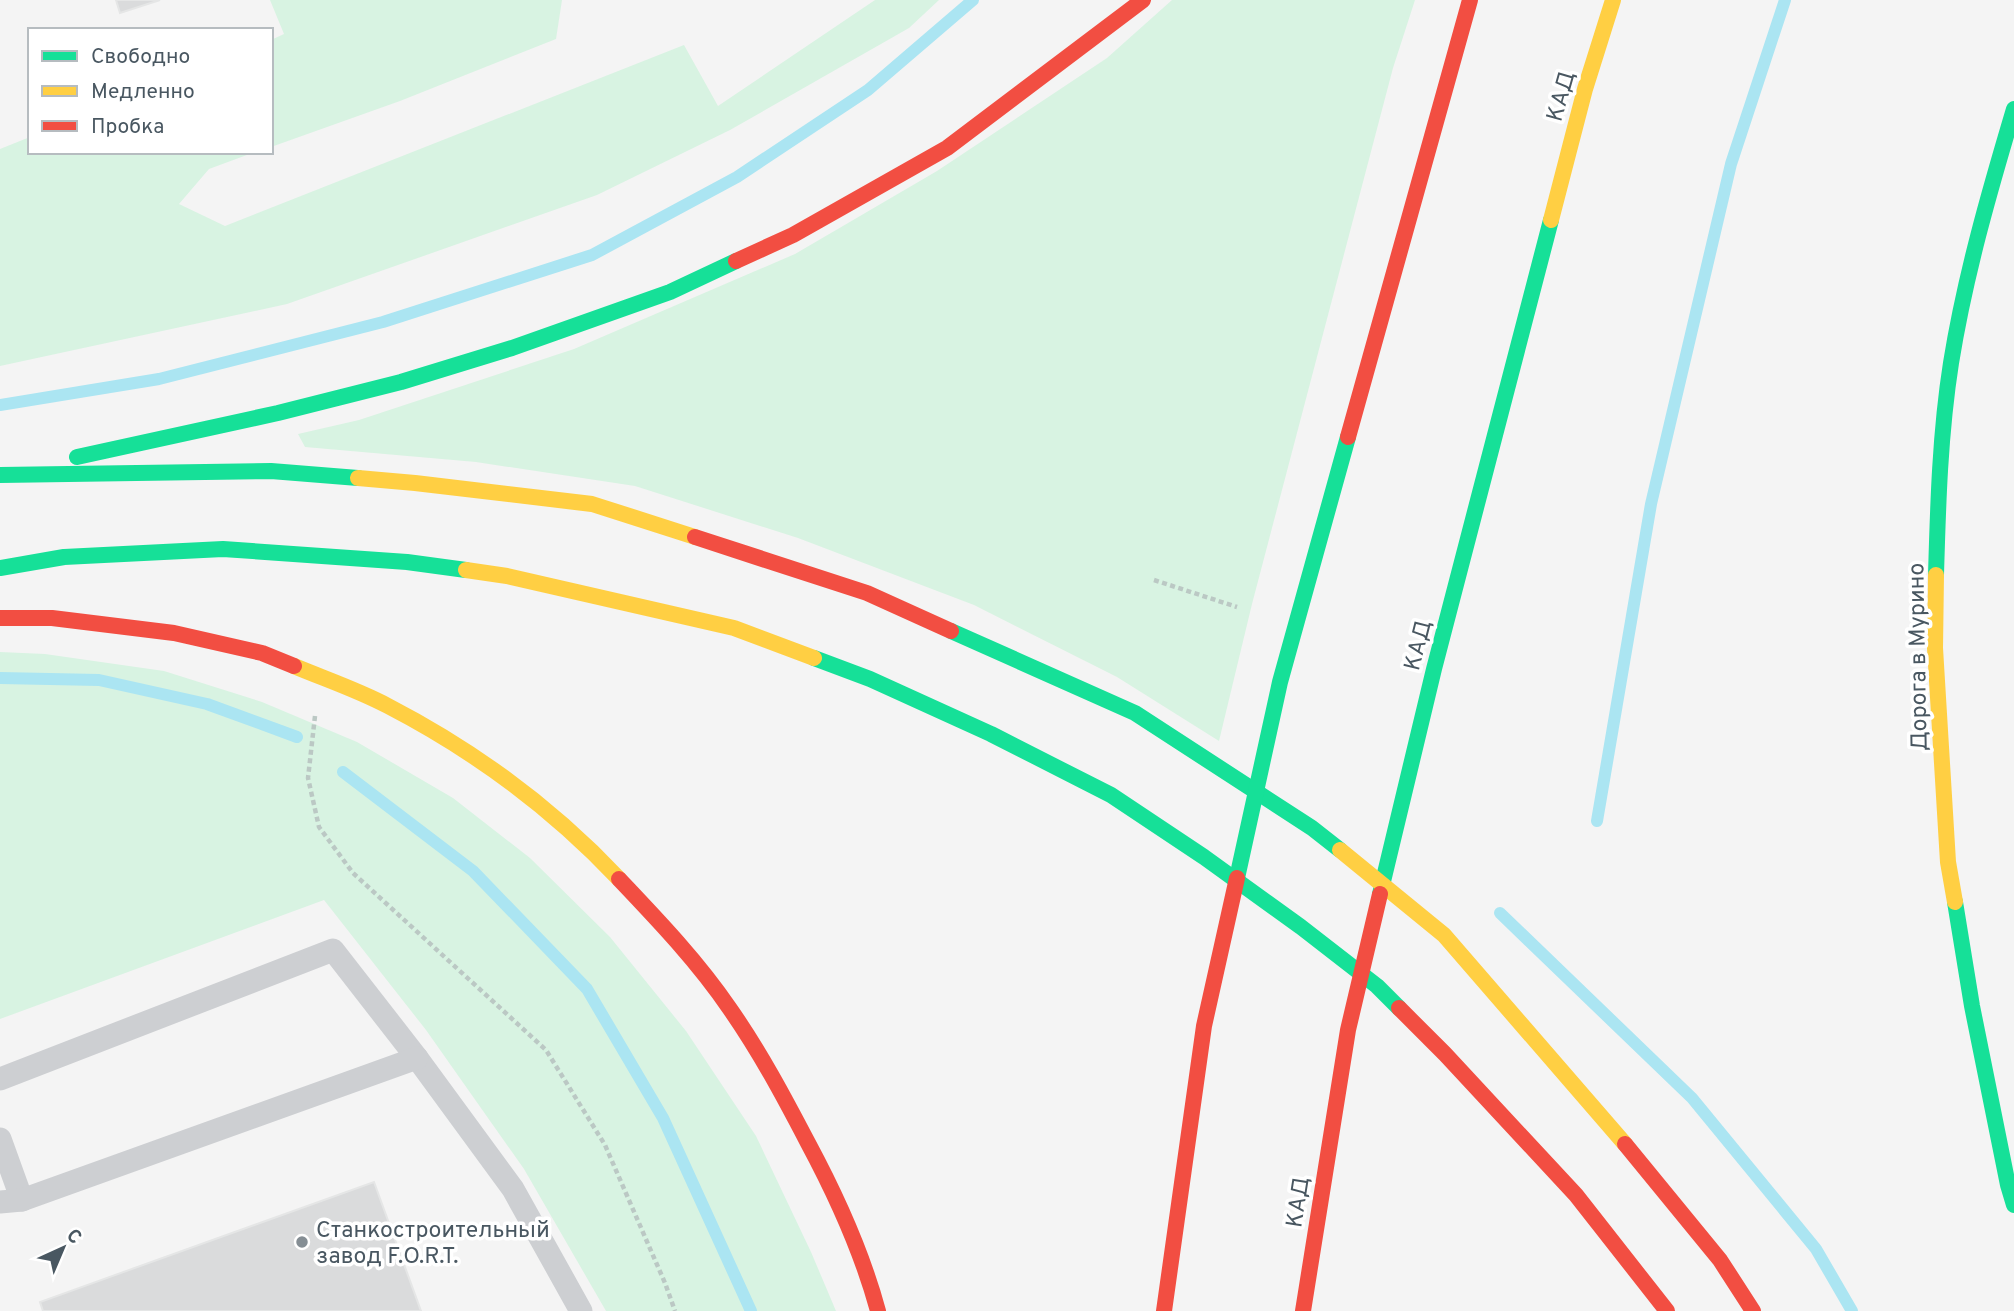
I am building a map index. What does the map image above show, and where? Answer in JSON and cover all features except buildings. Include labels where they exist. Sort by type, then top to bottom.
[{"type":"main road","points":[[0,475],[278,413],[401,382],[512,348],[670,292],[793,235],[947,148],[1143,0]]},
{"type":"main road","points":[[1164,1311],[1203,1026],[1280,682],[1470,0]]},
{"type":"main road","name":"КАД","points":[[1303,1311],[1348,1030],[1408,773],[1585,89],[1613,0]]},
{"type":"main road","name":"Дорога в Мурино","points":[[2014,109],[1977,234],[1951,363],[1938,489],[1935,648],[1948,862],[1975,1020],[2014,1205]]},
{"type":"main road","points":[[0,475],[271,471],[415,483],[592,504],[867,593],[1135,713],[1312,828],[1444,935],[1696,1230],[1720,1260],[1753,1311]]},
{"type":"main road","points":[[0,568],[64,557],[223,549],[407,562],[507,576],[734,628],[870,679],[991,734],[1111,795],[1204,857],[1377,986],[1445,1054],[1576,1195],[1667,1311]]},
{"type":"main road","points":[[0,618],[52,618],[174,633],[262,653],[386,705],[449,741],[531,798],[606,865],[673,936],[729,1007],[771,1072],[831,1186],[869,1277],[878,1311]]},
{"type":"lane","points":[[0,1079],[333,950],[513,1189],[581,1311]]},
{"type":"lane","points":[[0,1139],[11,1201],[416,1058]]},
{"type":"path","points":[[1154,580],[1237,607]]},
{"type":"path","points":[[320,677],[308,778],[319,827],[353,873],[546,1050],[606,1145],[666,1283],[675,1311]]},
{"type":"green space","points":[[270,0],[562,0],[556,39],[400,101],[273,146],[273,39],[284,34]]},
{"type":"green space","points":[[875,0],[939,0],[909,28],[730,130],[597,195],[287,304],[0,366],[0,149],[28,138],[28,154],[250,154],[209,169],[179,204],[225,226],[684,45],[718,106]]},
{"type":"green space","points":[[1172,0],[1415,0],[1393,68],[1252,604],[1219,741],[1117,677],[974,605],[798,538],[635,486],[476,462],[305,447],[298,434],[359,420],[574,349],[795,254],[937,171],[1107,58]]},
{"type":"green space","points":[[0,652],[45,654],[164,671],[262,702],[357,742],[453,798],[530,858],[610,937],[686,1031],[756,1136],[836,1311],[606,1311],[524,1169],[426,1030],[324,900],[0,1019]]},
{"type":"waterway","points":[[0,405],[159,379],[383,322],[592,255],[737,177],[868,90],[973,0]]},
{"type":"waterway","points":[[1597,821],[1651,504],[1731,164],[1785,0]]},
{"type":"waterway","points":[[0,678],[99,680],[207,704],[297,737]]},
{"type":"waterway","points":[[343,772],[473,871],[587,989],[663,1118],[751,1311]]},
{"type":"waterway","points":[[1500,913],[1692,1098],[1816,1249],[1852,1311]]},
{"type":"traffic: fast","points":[[1936,575],[1942,442],[1951,363],[1970,267],[2014,109]]},
{"type":"traffic: fast","points":[[1380,894],[1434,669],[1551,220]]},
{"type":"traffic: fast","points":[[77,457],[278,413],[401,382],[512,348],[670,292],[736,261]]},
{"type":"traffic: fast","points":[[1237,878],[1280,682],[1348,437]]},
{"type":"traffic: fast","points":[[0,475],[271,471],[358,478]]},
{"type":"traffic: fast","points":[[0,568],[64,557],[223,549],[407,562],[466,570]]},
{"type":"traffic: fast","points":[[951,631],[1135,713],[1312,828],[1340,850]]},
{"type":"traffic: fast","points":[[814,658],[870,679],[991,734],[1111,795],[1204,857],[1301,927],[1377,986],[1399,1008]]},
{"type":"traffic: fast","points":[[1955,902],[1972,1006],[2014,1205]]},
{"type":"traffic: slow","points":[[1551,220],[1585,89],[1613,0]]},
{"type":"traffic: slow","points":[[358,478],[592,504],[695,537]]},
{"type":"traffic: slow","points":[[466,570],[507,576],[734,628],[814,658]]},
{"type":"traffic: slow","points":[[1936,575],[1935,648],[1948,862],[1955,902]]},
{"type":"traffic: slow","points":[[294,666],[388,706],[451,742],[539,805],[594,853],[619,879]]},
{"type":"traffic: slow","points":[[1340,850],[1444,935],[1625,1144]]},
{"type":"traffic: jam","points":[[736,261],[793,235],[947,148],[1143,0]]},
{"type":"traffic: jam","points":[[1348,437],[1470,0]]},
{"type":"traffic: jam","points":[[695,537],[867,593],[951,631]]},
{"type":"traffic: jam","points":[[0,618],[52,618],[174,633],[262,653],[294,666]]},
{"type":"traffic: jam","points":[[1164,1311],[1204,1026],[1237,878]]},
{"type":"traffic: jam","points":[[619,879],[705,975],[762,1058],[839,1204],[878,1311]]},
{"type":"traffic: jam","points":[[1303,1311],[1348,1030],[1380,894]]},
{"type":"traffic: jam","points":[[1399,1008],[1576,1195],[1667,1311]]},
{"type":"traffic: jam","points":[[1625,1144],[1720,1260],[1753,1311]]},
{"type":"place","name":"Станкостроительный завод F.O.R.T.","points":[[302,1242]]}]
